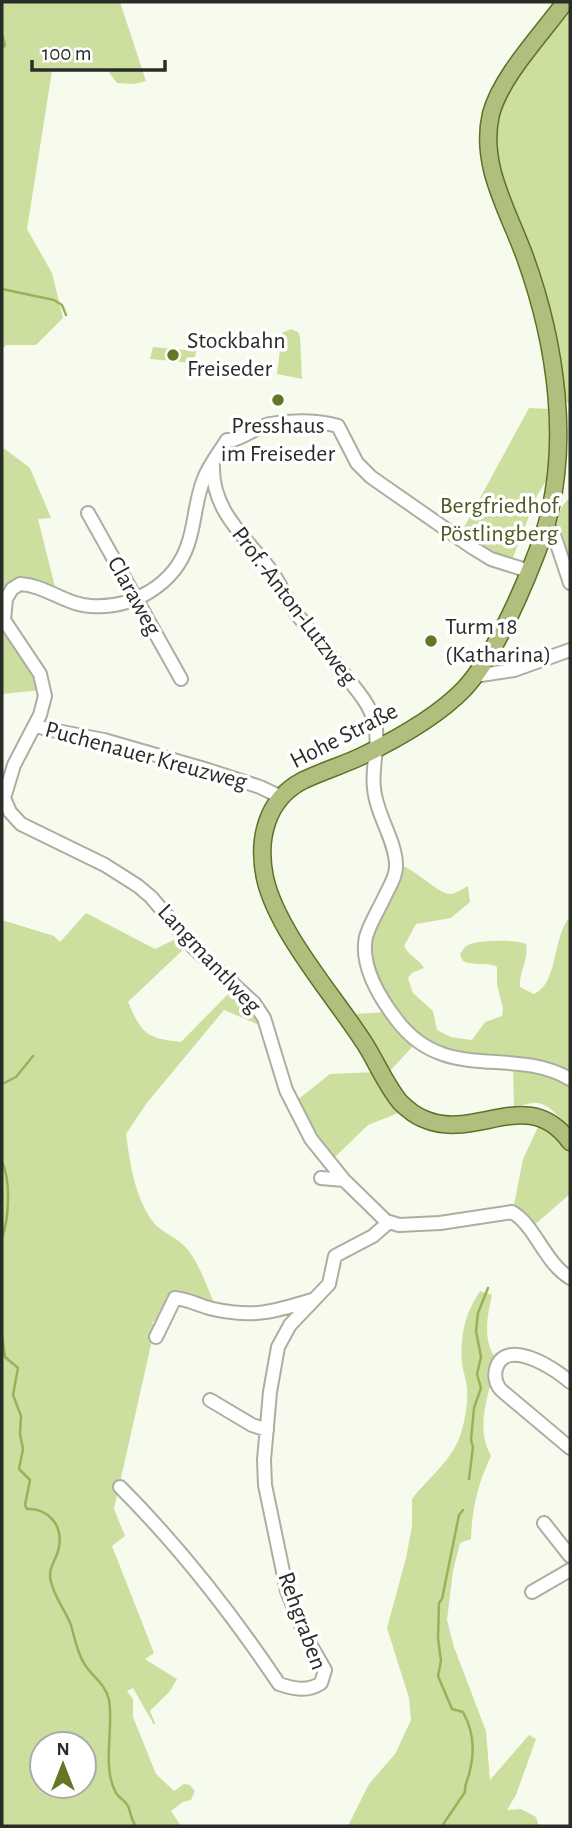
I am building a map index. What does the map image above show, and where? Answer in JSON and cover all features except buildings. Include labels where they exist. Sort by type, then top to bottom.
[{"type":"main road","name":"Hohe Straße","points":[[565,2],[502,87],[493,109],[488,143],[491,171],[540,303],[564,417],[558,478],[546,527],[529,571],[500,631],[474,676],[440,709],[376,749],[301,782],[281,797],[269,814],[263,837],[263,869],[273,903],[400,1101],[424,1119],[447,1125],[479,1122],[515,1114],[530,1115],[552,1124],[570,1142]]},
{"type":"street","points":[[35,725],[44,705],[45,691],[40,674],[10,631],[4,615],[6,599],[15,586],[32,585],[91,606],[136,599],[161,584],[179,565],[192,531],[200,488],[227,440],[268,425],[310,422],[338,426],[357,463],[371,477],[491,559],[529,571]]},
{"type":"street","name":"Prof.-Anton-Lutzweg","points":[[213,462],[214,489],[228,518],[269,568],[297,614],[365,701],[376,731],[374,792],[396,864],[393,881],[367,934],[365,944],[369,969],[385,1003],[415,1040],[438,1053],[464,1060],[539,1068],[570,1079]]},
{"type":"street","points":[[200,488],[214,489]]},
{"type":"street","name":"Claraweg","points":[[88,513],[181,679]]},
{"type":"street","points":[[546,527],[554,536],[570,583]]},
{"type":"street","points":[[474,676],[514,670],[570,650]]},
{"type":"street","name":"Puchenauer Kreuzweg","points":[[21,824],[7,808],[4,794],[17,755],[35,725],[104,740],[208,770],[260,786],[281,797]]},
{"type":"street","name":"Langmantlweg","points":[[21,824],[105,865],[138,886],[157,903],[195,949],[254,1003],[263,1015],[283,1083],[311,1139],[344,1180],[389,1222]]},
{"type":"street","points":[[321,1178],[344,1180]]},
{"type":"street","points":[[389,1222],[440,1223],[512,1212],[524,1223],[551,1261],[570,1278]]},
{"type":"street","name":"Rehgraben","points":[[120,1487],[224,1604],[279,1684],[298,1689],[317,1686],[323,1681],[325,1670],[306,1637],[289,1598],[273,1530],[265,1481],[271,1384],[280,1343],[290,1325],[329,1284],[335,1256],[373,1236],[389,1222]]},
{"type":"street","points":[[156,1337],[175,1298],[216,1310],[259,1313],[279,1312],[316,1299]]},
{"type":"street","points":[[570,1382],[546,1365],[519,1355],[503,1359],[496,1371],[496,1382],[501,1390],[570,1448]]},
{"type":"street","points":[[210,1400],[252,1425],[267,1430]]},
{"type":"street","points":[[544,1523],[570,1556]]},
{"type":"street","points":[[532,1592],[570,1570]]},
{"type":"green space","points":[[2,2],[120,2],[146,81],[134,84],[117,83],[108,71],[52,71],[27,229],[52,273],[63,318],[36,345],[6,345],[2,350]]},
{"type":"green space","points":[[570,6],[570,406],[565,399],[535,262],[500,171],[496,133],[500,113],[512,86]]},
{"type":"green space","points":[[291,329],[298,332],[300,337],[302,379],[277,374],[282,333]]},
{"type":"green space","name":"Stockbahn Freiseder","points":[[153,347],[196,351],[193,363],[150,359]]},
{"type":"green space","name":"Bergfriedhof Pöstlingberg","points":[[529,408],[549,409],[551,472],[537,496],[512,560],[485,551],[461,533]]},
{"type":"green space","points":[[2,449],[30,468],[51,518],[38,519],[56,591],[20,581],[2,603]]},
{"type":"green space","points":[[570,498],[570,577],[560,546],[557,525],[558,515]]},
{"type":"green space","points":[[2,627],[30,660],[41,690],[2,694]]},
{"type":"green space","points":[[399,865],[447,893],[452,894],[468,886],[470,902],[451,918],[416,924],[404,946],[424,968],[412,973],[408,978],[413,993],[433,1011],[437,1030],[451,1037],[472,1040],[485,1022],[502,1016],[497,967],[463,961],[460,954],[465,948],[472,943],[487,941],[526,944],[520,987],[534,994],[548,980],[560,936],[570,917],[570,1077],[477,1059],[426,1045],[382,993],[367,943]]},
{"type":"green space","points":[[86,913],[155,949],[180,937],[187,946],[128,1002],[142,1028],[153,1036],[181,1042],[232,990],[259,1012],[264,1027],[224,1010],[146,1104],[126,1134],[134,1180],[142,1203],[154,1223],[188,1250],[200,1269],[215,1305],[194,1301],[171,1292],[173,1297],[159,1321],[152,1322],[155,1327],[114,1509],[125,1536],[112,1546],[154,1653],[145,1659],[177,1679],[170,1691],[150,1711],[154,1725],[133,1688],[127,1691],[133,1699],[133,1717],[156,1774],[174,1791],[184,1784],[190,1785],[195,1791],[191,1800],[183,1802],[171,1811],[181,1826],[2,1826],[2,920],[54,936],[60,942]]},
{"type":"green space","points":[[387,1012],[415,1044],[390,1071],[355,1014]]},
{"type":"green space","points":[[513,1067],[526,1067],[570,1082],[570,1128],[553,1111],[538,1103],[514,1106]]},
{"type":"green space","points":[[376,1072],[401,1112],[368,1125],[333,1159],[313,1135],[296,1101],[330,1074]]},
{"type":"green space","points":[[539,1125],[550,1130],[570,1153],[570,1194],[532,1227],[514,1205],[523,1159]]},
{"type":"green space","points":[[480,1291],[492,1295],[487,1320],[488,1337],[492,1353],[497,1360],[484,1420],[486,1444],[491,1456],[476,1496],[471,1539],[460,1543],[453,1571],[447,1620],[454,1647],[486,1731],[490,1780],[529,1735],[536,1739],[516,1795],[507,1810],[521,1809],[536,1817],[539,1826],[348,1826],[369,1784],[395,1754],[411,1720],[409,1698],[387,1628],[406,1558],[412,1526],[412,1499],[452,1452],[462,1428],[467,1395],[462,1363],[463,1334],[467,1316]]},
{"type":"waterway","points":[[2,34],[5,45],[2,48]]},
{"type":"waterway","points":[[2,289],[54,300],[62,305],[66,315]]},
{"type":"waterway","points":[[2,1084],[16,1077],[33,1056]]},
{"type":"waterway","points":[[2,1162],[7,1179],[8,1200],[2,1238]]},
{"type":"waterway","points":[[469,1479],[474,1408],[481,1388],[477,1374],[481,1357],[476,1331],[478,1313],[488,1288]]},
{"type":"waterway","points":[[2,1335],[5,1357],[18,1368],[13,1395],[21,1416],[23,1449],[19,1469],[30,1480],[25,1505],[27,1509],[35,1509],[47,1515],[59,1532],[59,1547],[51,1568],[51,1582],[71,1625],[82,1660],[102,1685],[109,1700],[111,1781],[116,1793],[128,1806],[136,1826]]},
{"type":"waterway","points":[[442,1826],[465,1792],[472,1755],[471,1733],[463,1712],[452,1709],[438,1676],[441,1661],[438,1638],[439,1603],[459,1515],[463,1510]]},
{"type":"place","name":"Stockbahn Freiseder","points":[[173,355]]},
{"type":"place","name":"Presshaus im Freiseder","points":[[278,400]]},
{"type":"place","name":"Turm 18 (Katharina)","points":[[431,641]]}]
